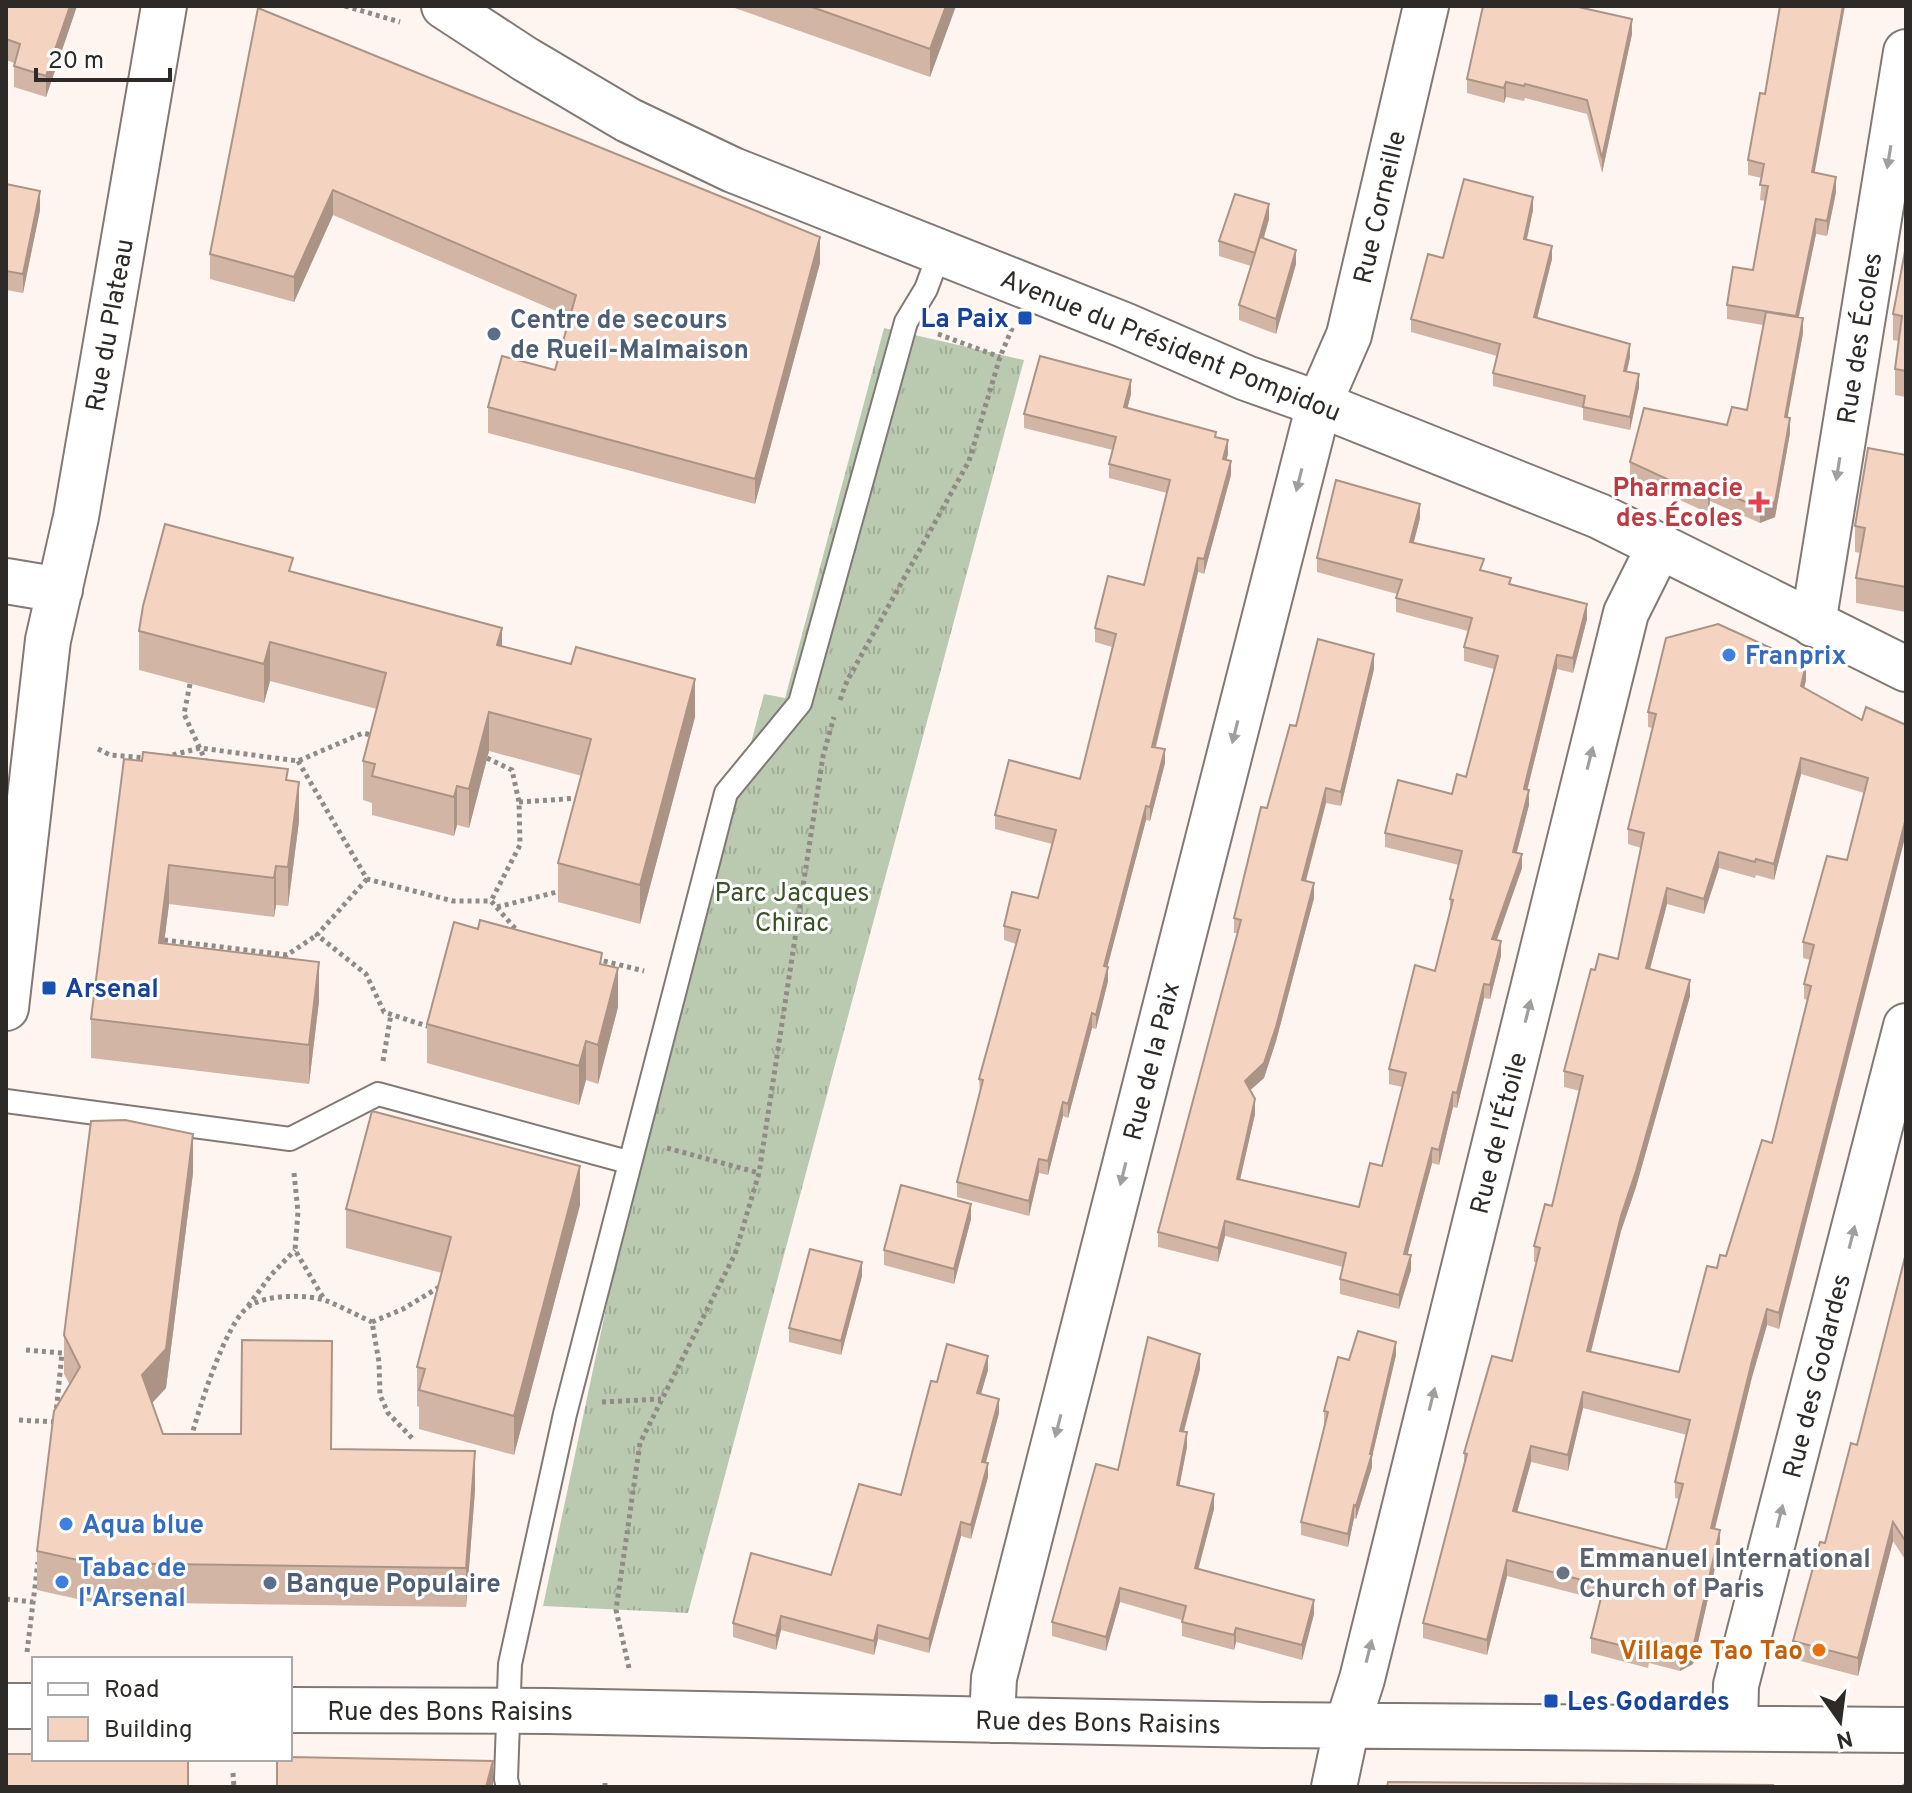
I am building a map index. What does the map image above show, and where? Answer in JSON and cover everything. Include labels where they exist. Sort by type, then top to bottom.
[{"type":"street","name":"Rue du Plateau","points":[[6,1008],[48,640],[76,517],[164,6]]},
{"type":"street","name":"Avenue du Président Pompidou","points":[[444,6],[628,120],[733,170],[1599,516],[1906,669]]},
{"type":"street","name":"Rue Corneille","points":[[1319,404],[1349,335],[1426,6]]},
{"type":"street","name":"Rue des Écoles","points":[[1813,624],[1906,52]]},
{"type":"street","name":"Rue de la Paix","points":[[992,1720],[994,1678],[1319,404]]},
{"type":"street","name":"Rue de l'Étoile","points":[[1334,1787],[1626,613],[1660,545]]},
{"type":"street","points":[[6,581],[60,590]]},
{"type":"street","name":"Rue des Godardes","points":[[1735,1728],[1736,1685],[1906,1026]]},
{"type":"street","points":[[6,1706],[32,1706]]},
{"type":"street","name":"Rue des Bons Raisins","points":[[292,1710],[507,1710],[1347,1726],[1906,1730]]},
{"type":"lane","points":[[508,1787],[510,1664],[565,1414],[726,793],[800,703],[906,322],[926,289],[939,254]]},
{"type":"lane","points":[[6,1101],[290,1139],[378,1094],[632,1151]]},
{"type":"path","points":[[345,6],[400,22]]},
{"type":"path","points":[[906,322],[1000,360]]},
{"type":"path","points":[[839,703],[847,681],[969,461],[1014,325]]},
{"type":"path","points":[[190,684],[184,714],[212,774]]},
{"type":"path","points":[[629,1671],[616,1610],[640,1443],[735,1254],[759,1173],[823,756],[835,714]]},
{"type":"path","points":[[98,749],[110,755],[155,759],[200,748],[298,761],[363,733],[380,737]]},
{"type":"path","points":[[487,758],[512,770],[519,802],[520,845],[491,901]]},
{"type":"path","points":[[298,761],[367,879],[453,901],[491,901],[525,939]]},
{"type":"path","points":[[519,802],[589,798]]},
{"type":"path","points":[[164,940],[287,955],[317,935],[367,879]]},
{"type":"path","points":[[497,907],[561,891]]},
{"type":"path","points":[[317,935],[366,974],[384,1012],[436,1029]]},
{"type":"path","points":[[187,943],[195,954]]},
{"type":"path","points":[[231,958],[240,949]]},
{"type":"path","points":[[582,955],[639,970]]},
{"type":"path","points":[[378,1094],[391,1014]]},
{"type":"path","points":[[632,1151],[759,1173]]},
{"type":"path","points":[[298,1212],[295,1250],[324,1300]]},
{"type":"path","points":[[187,1450],[226,1337],[271,1275],[295,1250]]},
{"type":"path","points":[[247,1307],[292,1296],[324,1300],[372,1322],[403,1309],[448,1282]]},
{"type":"path","points":[[372,1322],[379,1362],[380,1395],[388,1413],[412,1438]]},
{"type":"path","points":[[26,1350],[62,1353],[53,1437]]},
{"type":"path","points":[[565,1414],[601,1402],[661,1399]]},
{"type":"path","points":[[19,1420],[55,1422]]},
{"type":"path","points":[[27,1652],[38,1557]]},
{"type":"path","points":[[6,1599],[33,1602]]},
{"type":"path","points":[[233,1773],[234,1787]]},
{"type":"path","points":[[605,1779],[605,1787]]},
{"type":"green space","name":"Parc Jacques Chirac","points":[[884,328],[1024,360],[688,1613],[543,1606],[627,1209],[764,694],[785,698]]},
{"type":"building","points":[[6,6],[70,6],[46,76],[14,66],[20,44],[6,39]]},
{"type":"building","points":[[809,6],[946,6],[930,49]]},
{"type":"building","points":[[1483,6],[1574,6],[1632,19],[1602,158],[1587,100],[1525,84],[1506,82],[1504,88],[1467,79]]},
{"type":"building","points":[[1780,6],[1843,6],[1812,172],[1836,177],[1827,221],[1816,219],[1796,316],[1727,305],[1733,267],[1753,270],[1768,186],[1760,185],[1764,164],[1748,160],[1760,93],[1765,94]]},
{"type":"building","points":[[258,8],[820,237],[755,479],[488,407],[502,356],[555,370],[576,295],[333,190],[294,277],[210,254]]},
{"type":"building","points":[[1464,179],[1533,197],[1524,239],[1552,246],[1534,317],[1630,344],[1624,371],[1639,374],[1630,417],[1583,407],[1585,396],[1493,373],[1500,344],[1411,319],[1428,254],[1443,258]]},
{"type":"building","points":[[6,184],[40,191],[23,274],[6,271]]},
{"type":"building","points":[[1235,194],[1269,204],[1255,253],[1219,241]]},
{"type":"building","points":[[1260,237],[1296,250],[1276,319],[1239,305]]},
{"type":"building","points":[[1906,246],[1906,371],[1895,369],[1902,316],[1893,314]]},
{"type":"building","points":[[1766,312],[1803,318],[1785,417],[1790,418],[1775,502],[1760,508],[1710,487],[1708,498],[1630,462],[1644,408],[1727,425],[1732,407],[1747,410]]},
{"type":"building","points":[[1040,356],[1131,380],[1124,407],[1216,432],[1215,437],[1228,440],[1223,459],[1231,461],[1204,559],[1198,558],[1152,747],[1165,749],[1150,807],[1146,806],[1104,966],[1108,967],[1096,1015],[1092,1013],[1068,1104],[1063,1102],[1048,1161],[1039,1159],[1029,1201],[957,1182],[983,1080],[979,1079],[1020,930],[1004,926],[1012,892],[1038,898],[1056,830],[995,815],[1009,760],[1080,779],[1116,634],[1095,628],[1108,576],[1144,585],[1170,480],[1109,464],[1116,437],[1024,414]]},
{"type":"building","points":[[1868,448],[1906,455],[1906,587],[1856,578],[1865,528],[1855,526]]},
{"type":"building","points":[[1336,480],[1420,504],[1410,542],[1484,559],[1480,570],[1511,578],[1509,584],[1587,604],[1573,658],[1557,655],[1524,789],[1529,790],[1513,852],[1522,854],[1492,939],[1501,941],[1490,985],[1484,984],[1457,1093],[1453,1092],[1439,1150],[1432,1148],[1404,1254],[1411,1255],[1399,1295],[1340,1279],[1346,1253],[1225,1221],[1218,1248],[1158,1232],[1241,920],[1234,918],[1261,807],[1267,808],[1290,725],[1296,726],[1318,639],[1374,654],[1341,792],[1326,788],[1302,880],[1314,883],[1276,1027],[1264,1063],[1245,1081],[1255,1099],[1237,1179],[1359,1207],[1370,1163],[1382,1166],[1406,1073],[1389,1069],[1415,965],[1435,971],[1453,900],[1450,899],[1462,851],[1385,833],[1398,780],[1452,794],[1457,774],[1466,777],[1498,656],[1464,647],[1472,618],[1396,598],[1402,580],[1317,558]]},
{"type":"building","points":[[165,524],[293,558],[289,571],[502,628],[497,645],[571,664],[576,647],[695,679],[640,885],[558,863],[591,739],[489,712],[469,789],[457,786],[454,797],[372,776],[375,764],[363,761],[386,673],[270,642],[264,664],[139,631]]},
{"type":"building","points":[[1718,624],[1806,664],[1801,686],[1862,720],[1866,707],[1906,725],[1906,818],[1779,1313],[1767,1309],[1752,1361],[1711,1528],[1720,1530],[1693,1648],[1680,1655],[1649,1647],[1648,1652],[1591,1638],[1604,1586],[1507,1560],[1487,1640],[1423,1623],[1467,1454],[1464,1453],[1492,1356],[1512,1361],[1540,1248],[1534,1246],[1545,1204],[1552,1206],[1583,1076],[1564,1071],[1591,969],[1595,970],[1599,954],[1618,959],[1644,833],[1628,829],[1656,714],[1648,712],[1666,638]],"holes":[[[1801,758],[1868,778],[1847,860],[1827,856],[1803,942],[1814,945],[1804,984],[1811,986],[1772,1143],[1762,1140],[1726,1256],[1720,1255],[1717,1268],[1707,1266],[1679,1372],[1587,1351],[1621,1216],[1690,980],[1646,968],[1667,888],[1704,899],[1719,852],[1774,864]],[[1583,1392],[1690,1420],[1675,1482],[1683,1484],[1666,1550],[1513,1511],[1531,1446],[1568,1455]]]},
{"type":"building","points":[[143,752],[288,769],[286,780],[299,782],[288,867],[276,866],[274,878],[169,865],[159,943],[319,962],[309,1045],[91,1019],[124,759],[142,761]]},
{"type":"building","points":[[480,920],[602,953],[600,964],[618,968],[598,1045],[586,1041],[579,1066],[427,1024],[454,922],[478,929]]},
{"type":"building","points":[[372,1111],[580,1166],[514,1416],[419,1390],[425,1369],[417,1367],[451,1237],[346,1209]]},
{"type":"building","points":[[125,1120],[193,1134],[166,1349],[142,1375],[163,1434],[241,1434],[242,1340],[332,1341],[331,1449],[475,1451],[466,1568],[91,1563],[37,1551],[54,1411],[80,1367],[64,1335],[91,1121]]},
{"type":"building","points":[[901,1185],[971,1204],[954,1269],[884,1250]]},
{"type":"building","points":[[810,1249],[862,1262],[841,1341],[789,1328]]},
{"type":"building","points":[[1906,1253],[1906,1542],[1893,1522],[1858,1658],[1793,1641],[1820,1542],[1825,1543],[1851,1443],[1857,1445]]},
{"type":"building","points":[[1358,1331],[1396,1342],[1372,1454],[1354,1505],[1348,1534],[1301,1522],[1338,1357],[1349,1360]]},
{"type":"building","points":[[1148,1337],[1200,1354],[1180,1431],[1187,1432],[1177,1485],[1214,1494],[1195,1568],[1314,1600],[1302,1645],[1236,1628],[1234,1635],[1182,1622],[1186,1606],[1120,1588],[1106,1637],[1052,1622],[1096,1464],[1118,1470]]},
{"type":"building","points":[[947,1344],[988,1356],[977,1393],[999,1399],[982,1462],[988,1463],[971,1525],[961,1522],[929,1639],[878,1625],[874,1641],[781,1616],[776,1636],[733,1623],[751,1553],[831,1575],[859,1484],[901,1495],[931,1381],[937,1382]]},
{"type":"building","points":[[6,1754],[32,1754],[32,1761],[188,1761],[188,1787],[6,1787]]},
{"type":"building","points":[[292,1757],[493,1761],[486,1787],[277,1787],[277,1761],[292,1761]]},
{"type":"building","points":[[1388,1782],[1773,1785],[1773,1787],[1387,1787]]},
{"type":"place","name":"La Paix","points":[[1025,318]]},
{"type":"place","name":"Centre de secours de Rueil-Malmaison","points":[[494,334]]},
{"type":"place","name":"Pharmacie des Écoles","points":[[1759,502]]},
{"type":"place","name":"Franprix","points":[[1729,655]]},
{"type":"place","name":"Arsenal","points":[[49,988]]},
{"type":"place","name":"Aqua blue","points":[[66,1524]]},
{"type":"place","name":"Emmanuel International Church of Paris","points":[[1563,1573]]},
{"type":"place","name":"Tabac de l'Arsenal","points":[[62,1582]]},
{"type":"place","name":"Banque Populaire","points":[[270,1583]]},
{"type":"place","name":"Village Tao Tao","points":[[1819,1650]]},
{"type":"place","name":"Les Godardes","points":[[1551,1701]]}]
